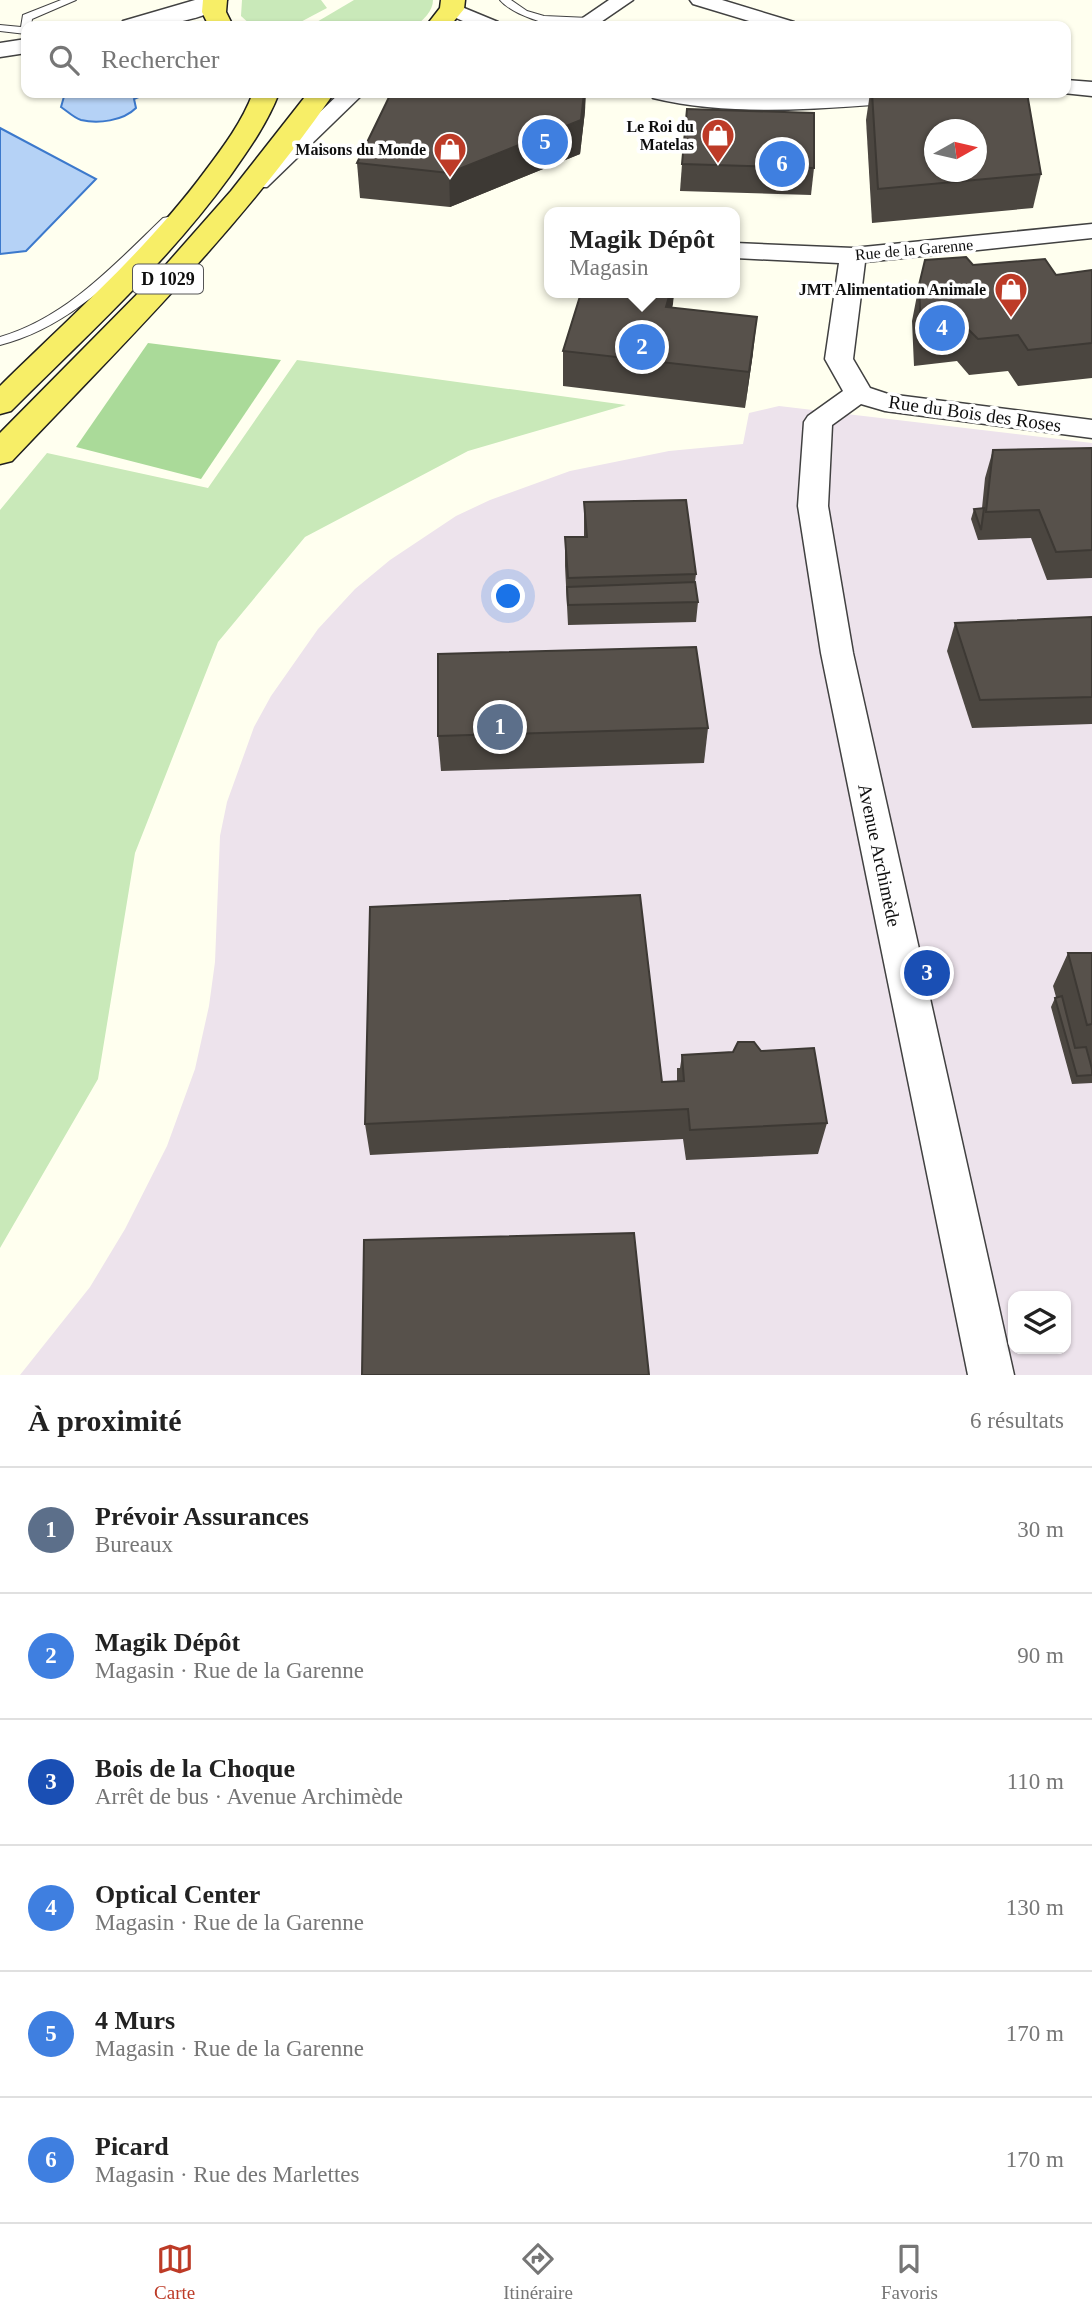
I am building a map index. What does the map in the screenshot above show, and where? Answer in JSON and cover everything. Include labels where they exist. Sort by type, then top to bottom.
[{"type":"main road","points":[[215,0],[214,12],[218,21]]},
{"type":"main road","name":"D 1029","points":[[0,453],[174,273],[228,188],[264,98]]},
{"type":"main road","name":"D 1029","points":[[0,404],[171,232],[228,188],[316,98]]},
{"type":"street","points":[[152,21],[187,12],[215,0]]},
{"type":"street","points":[[590,21],[623,0]]},
{"type":"street","points":[[700,0],[770,21]]},
{"type":"street","points":[[448,12],[476,21]]},
{"type":"street","points":[[0,50],[21,47]]},
{"type":"street","points":[[1071,87],[1092,89]]},
{"type":"street","points":[[228,188],[268,176],[347,98]]},
{"type":"street","points":[[702,98],[815,102],[860,98]]},
{"type":"street","name":"Rue de la Garenne","points":[[740,250],[853,256],[1092,231]]},
{"type":"street","points":[[853,256],[839,359],[847,377],[860,394]]},
{"type":"street","name":"Rue du Bois des Roses","points":[[860,394],[885,402],[1092,429]]},
{"type":"street","name":"Avenue Archimède","points":[[860,394],[846,400],[818,422],[813,506],[837,653],[991,1375]]},
{"type":"lane","points":[[27,21],[27,17],[71,0]]},
{"type":"lane","points":[[505,0],[514,9],[536,18],[560,21]]},
{"type":"lane","points":[[0,28],[21,29]]},
{"type":"lane","points":[[0,341],[27,334],[56,318],[228,188]]},
{"type":"shaded area","points":[[779,406],[1092,443],[1092,1375],[20,1375],[90,1287],[125,1229],[167,1146],[195,1069],[209,1006],[215,962],[220,836],[227,802],[254,727],[271,696],[318,629],[355,589],[390,560],[456,516],[490,500],[570,471],[669,451],[743,444],[749,413]]},
{"type":"green space","points":[[242,0],[321,0],[327,8],[302,21],[246,21],[241,16]]},
{"type":"green space","points":[[354,0],[433,0],[427,15],[421,21],[318,21]]},
{"type":"green space","points":[[148,343],[281,360],[201,479],[76,447]]},
{"type":"green space","points":[[297,360],[626,405],[468,451],[305,537],[218,642],[135,853],[98,1079],[0,1248],[0,510],[47,453],[208,488]]},
{"type":"water","points":[[64,98],[136,98],[134,99],[136,108],[131,112],[95,122],[78,119],[61,107]]},
{"type":"water","points":[[0,128],[96,179],[26,251],[0,254]]},
{"type":"building","points":[[389,98],[583,98],[581,120],[449,173],[357,163]]},
{"type":"building","points":[[872,98],[1028,98],[1041,174],[987,179],[987,119],[924,119],[924,182],[954,182],[878,189]]},
{"type":"building","points":[[687,109],[814,113],[814,168],[682,164]]},
{"type":"building","points":[[966,257],[973,265],[1045,259],[1056,275],[1092,270],[1092,343],[1028,350],[1018,335],[978,339],[965,326],[921,330],[919,285],[925,260]]},
{"type":"building","points":[[579,298],[669,298],[666,307],[757,317],[749,372],[563,351]]},
{"type":"building","points":[[1092,448],[1092,550],[1056,552],[1039,510],[986,512],[993,450]]},
{"type":"building","points":[[686,500],[696,574],[568,578],[565,537],[587,537],[584,502]]},
{"type":"building","points":[[984,508],[981,530],[974,509]]},
{"type":"building","points":[[695,582],[698,602],[568,605],[567,587]]},
{"type":"building","points":[[1092,617],[1092,697],[980,700],[955,623]]},
{"type":"building","points":[[696,647],[708,728],[438,736],[438,654]]},
{"type":"building","points":[[640,895],[662,1082],[684,1081],[682,1055],[733,1052],[738,1042],[754,1042],[761,1051],[814,1048],[827,1123],[690,1130],[688,1109],[365,1124],[370,907]]},
{"type":"building","points":[[1068,953],[1092,953],[1092,1024],[1087,1025]]},
{"type":"building","points":[[1062,996],[1075,1048],[1086,1047],[1092,1075],[1077,1076],[1055,998]]},
{"type":"building","points":[[634,1233],[649,1375],[362,1375],[364,1240]]},
{"type":"place","name":"4 Murs","points":[[545,142]]},
{"type":"place","name":"Picard","points":[[782,164]]},
{"type":"place","name":"Le Roi du Matelas","points":[[718,165]]},
{"type":"place","name":"Maisons du Monde","points":[[450,179]]},
{"type":"place","name":"JMT Alimentation Animale","points":[[1011,319]]},
{"type":"place","name":"Optical Center","points":[[942,328]]},
{"type":"place","name":"Magik Dépôt","points":[[642,347]]},
{"type":"place","name":"Prévoir Assurances","points":[[500,727]]},
{"type":"place","name":"Bois de la Choque","points":[[927,973]]}]
